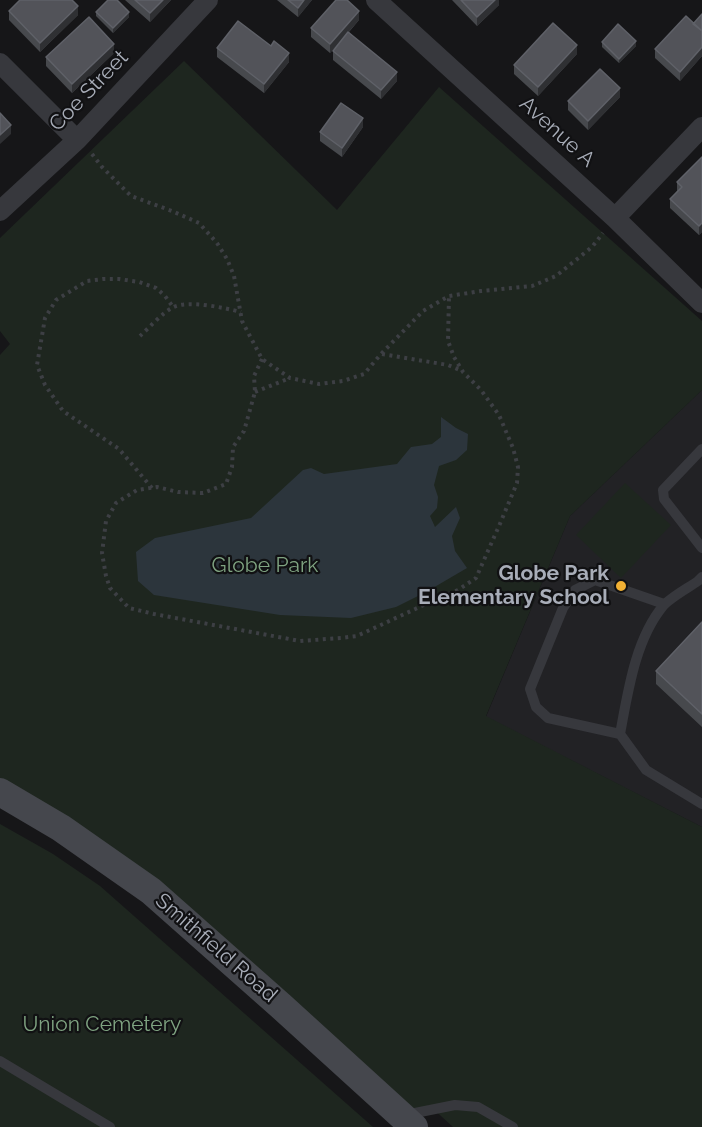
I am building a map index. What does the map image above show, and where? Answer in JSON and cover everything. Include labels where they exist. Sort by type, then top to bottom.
[{"type":"main road","name":"Smithfield Road","points":[[0,792],[61,828],[151,891],[408,1121]]},
{"type":"street","name":"Coe Street","points":[[0,211],[77,140],[208,0]]},
{"type":"street","name":"Avenue A","points":[[376,0],[615,218],[702,303]]},
{"type":"street","points":[[0,63],[77,140]]},
{"type":"street","points":[[615,218],[702,127]]},
{"type":"lane","points":[[702,449],[663,490],[664,499],[702,548]]},
{"type":"lane","points":[[664,604],[595,579],[575,590],[563,608],[530,689],[536,707],[548,718],[620,734],[646,770],[702,804]]},
{"type":"lane","points":[[620,734],[631,678],[645,634],[664,604],[701,581]]},
{"type":"lane","points":[[0,1061],[110,1127]]},
{"type":"lane","points":[[408,1121],[455,1105],[478,1107],[513,1127]]},
{"type":"path","points":[[77,140],[131,196],[199,223],[217,243],[227,259],[234,276],[242,321],[262,359],[290,378],[320,384],[343,381],[364,374],[423,311],[449,296],[532,286],[556,276],[591,247],[615,218]]},
{"type":"path","points":[[152,488],[118,449],[63,411],[45,385],[36,365],[45,318],[56,300],[87,281],[118,279],[139,282],[156,288],[173,307]]},
{"type":"path","points":[[262,359],[254,376],[255,392],[244,431],[233,447],[232,466],[226,484],[203,493],[178,492],[157,487],[136,490],[116,503],[106,522],[102,553],[110,588],[129,608],[154,614],[300,641],[357,636],[458,590],[476,578],[517,483],[518,467],[513,448],[499,415],[481,390],[463,372],[448,341],[449,296]]},
{"type":"path","points":[[140,336],[173,307],[188,304],[222,307],[241,312]]},
{"type":"path","points":[[381,354],[448,365],[463,372]]},
{"type":"path","points":[[255,392],[290,378]]},
{"type":"shaded area","name":"Globe Park Elementary School","points":[[702,390],[702,827],[486,717],[570,516]]},
{"type":"shaded area","points":[[441,417],[468,434],[467,450],[456,460],[439,466],[434,485],[438,497],[437,508],[430,516],[435,527],[456,507],[460,518],[452,536],[455,551],[467,568],[426,592],[396,607],[351,618],[280,615],[154,595],[138,581],[136,552],[155,538],[251,518],[303,470],[311,468],[324,474],[397,464],[411,447],[432,444],[441,437]]},
{"type":"green space","name":"Globe Park","points":[[184,61],[337,210],[439,87],[702,321],[702,390],[570,516],[486,716],[702,827],[702,1127],[453,1127],[429,1105],[410,1123],[157,901],[0,799],[0,355],[10,344],[0,331],[0,238]]},
{"type":"green space","points":[[625,483],[671,525],[621,578],[576,535]]},
{"type":"green space","name":"Union Cemetery","points":[[0,824],[53,854],[100,886],[373,1127],[0,1127]]},
{"type":"building","points":[[20,0],[72,0],[78,6],[40,43],[9,11]]},
{"type":"building","points":[[108,0],[117,0],[129,12],[113,28],[96,12]]},
{"type":"building","points":[[135,0],[163,0],[150,13]]},
{"type":"building","points":[[288,0],[304,0],[298,8]]},
{"type":"building","points":[[336,0],[347,0],[359,11],[330,44],[311,28]]},
{"type":"building","points":[[461,0],[495,0],[477,17]]},
{"type":"building","points":[[702,14],[702,31],[693,24]]},
{"type":"building","points":[[686,16],[702,31],[702,47],[680,72],[655,49]]},
{"type":"building","points":[[89,17],[114,44],[72,84],[46,57]]},
{"type":"building","points":[[238,21],[271,46],[274,41],[289,53],[264,84],[217,48]]},
{"type":"building","points":[[553,23],[577,45],[538,87],[514,65]]},
{"type":"building","points":[[618,24],[636,41],[619,59],[602,42]]},
{"type":"building","points":[[348,32],[397,72],[381,90],[333,51]]},
{"type":"building","points":[[600,69],[620,88],[588,121],[568,101]]},
{"type":"building","points":[[341,103],[363,118],[342,148],[320,132]]},
{"type":"building","points":[[0,113],[11,125],[0,135]]},
{"type":"building","points":[[702,157],[702,223],[699,226],[670,199],[682,187],[677,182]]},
{"type":"building","points":[[702,622],[702,714],[656,671]]},
{"type":"place","name":"Globe Park Elementary School","points":[[621,586]]}]
